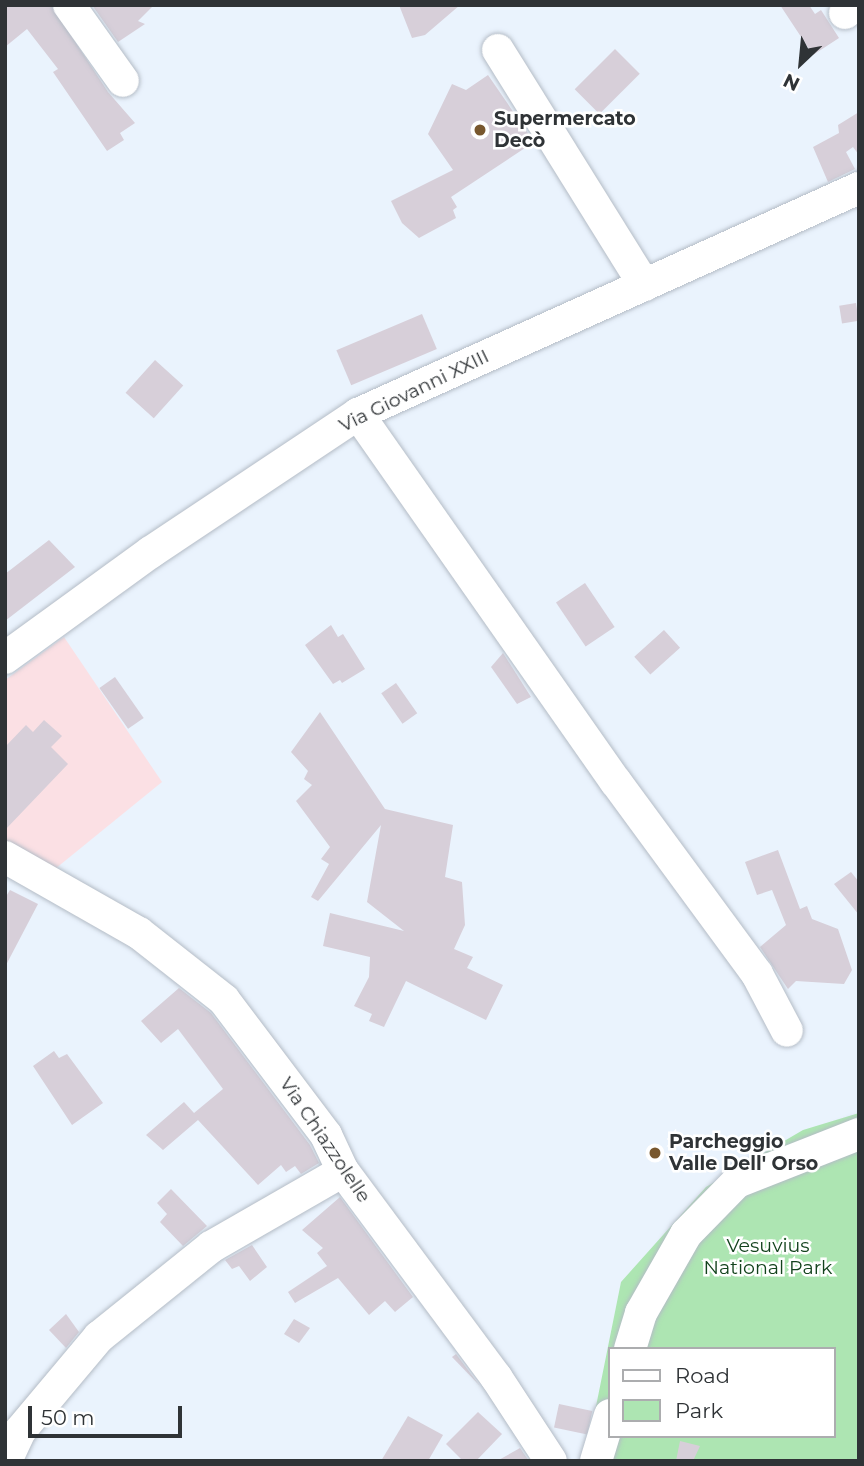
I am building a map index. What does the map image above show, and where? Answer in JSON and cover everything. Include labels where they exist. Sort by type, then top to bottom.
[{"type":"street","points":[[69,5],[123,81]]},
{"type":"street","points":[[498,50],[644,285]]},
{"type":"street","name":"Via Giovanni XXIII","points":[[5,658],[151,552],[358,414],[859,188]]},
{"type":"street","points":[[358,414],[616,782],[757,974],[787,1031]]},
{"type":"street","name":"Via Chiazzolelle","points":[[9,867],[139,933],[225,1000],[326,1135],[343,1171],[496,1377],[551,1461]]},
{"type":"street","points":[[631,1347],[641,1313],[686,1234],[737,1182],[859,1134]]},
{"type":"street","points":[[6,1461],[13,1427],[99,1337],[211,1247],[343,1171]]},
{"type":"street","points":[[596,1461],[608,1422]]},
{"type":"shaded area","points":[[64,637],[162,782],[55,869],[5,843],[5,680]]},
{"type":"green space","name":"Vesuvius National Park","points":[[859,1113],[859,1461],[585,1461],[621,1282],[706,1187],[803,1130]]},
{"type":"building","points":[[5,5],[51,5],[108,92],[135,123],[120,133],[124,140],[107,151],[53,72],[58,69],[27,29],[5,47]]},
{"type":"building","points":[[92,5],[154,5],[138,21],[145,24],[118,42]]},
{"type":"building","points":[[399,5],[460,5],[425,35],[412,38]]},
{"type":"building","points":[[780,5],[809,5],[815,14],[821,10],[839,38],[813,55]]},
{"type":"building","points":[[615,49],[640,74],[599,114],[575,89]]},
{"type":"building","points":[[488,75],[534,142],[451,197],[457,207],[453,210],[456,218],[419,238],[402,223],[391,201],[453,170],[428,134],[452,84],[466,90]]},
{"type":"building","points":[[859,112],[859,155],[853,147],[846,152],[855,169],[828,182],[813,147],[839,133],[838,125]]},
{"type":"building","points":[[856,303],[859,321],[842,323],[839,306]]},
{"type":"building","points":[[422,314],[437,349],[351,385],[336,350]]},
{"type":"building","points":[[155,360],[183,385],[154,418],[126,393]]},
{"type":"building","points":[[49,540],[75,567],[5,621],[5,574]]},
{"type":"building","points":[[585,583],[615,627],[586,647],[556,603]]},
{"type":"building","points":[[331,625],[338,637],[343,634],[365,669],[342,683],[340,680],[333,684],[305,645]]},
{"type":"building","points":[[664,630],[680,648],[650,675],[634,657]]},
{"type":"building","points":[[503,653],[531,697],[517,704],[491,667]]},
{"type":"building","points":[[115,677],[144,718],[128,729],[99,688]]},
{"type":"building","points":[[396,683],[417,713],[402,724],[381,693]]},
{"type":"building","points":[[320,712],[385,809],[453,825],[445,877],[462,882],[465,925],[454,949],[473,957],[467,968],[503,985],[486,1020],[406,981],[384,1027],[369,1021],[372,1014],[354,1006],[369,977],[370,957],[323,946],[330,913],[404,931],[367,902],[381,825],[318,901],[311,897],[329,864],[321,859],[330,847],[296,801],[312,785],[304,779],[308,771],[291,752]]},
{"type":"building","points":[[44,720],[62,736],[51,747],[68,764],[5,830],[5,747],[26,725],[33,732]]},
{"type":"building","points":[[778,850],[800,909],[807,906],[812,919],[838,929],[852,970],[844,984],[796,981],[788,989],[760,947],[786,925],[772,890],[757,895],[745,862]]},
{"type":"building","points":[[851,872],[859,882],[859,915],[834,884]]},
{"type":"building","points":[[10,890],[38,904],[5,967],[5,898]]},
{"type":"building","points":[[179,988],[211,1013],[310,1145],[319,1163],[301,1174],[295,1166],[286,1172],[281,1165],[258,1185],[198,1120],[163,1150],[146,1135],[184,1102],[194,1113],[223,1089],[178,1029],[161,1043],[141,1021]]},
{"type":"building","points":[[54,1051],[59,1058],[67,1054],[103,1103],[72,1125],[33,1066]]},
{"type":"building","points":[[171,1189],[207,1226],[183,1246],[160,1222],[167,1214],[157,1203]]},
{"type":"building","points":[[340,1197],[413,1297],[395,1312],[385,1301],[369,1315],[338,1278],[295,1303],[288,1292],[327,1266],[317,1253],[323,1248],[302,1230]]},
{"type":"building","points":[[252,1245],[267,1267],[250,1281],[239,1266],[232,1269],[225,1260]]},
{"type":"building","points":[[66,1314],[79,1332],[66,1348],[49,1330]]},
{"type":"building","points":[[294,1319],[310,1328],[299,1343],[284,1334]]},
{"type":"building","points":[[456,1354],[480,1386],[452,1357]]},
{"type":"building","points":[[559,1404],[592,1411],[587,1435],[554,1427]]},
{"type":"building","points":[[478,1412],[502,1434],[476,1461],[463,1461],[446,1444]]},
{"type":"building","points":[[408,1416],[443,1435],[428,1461],[381,1461]]},
{"type":"building","points":[[680,1441],[700,1446],[693,1461],[676,1461]]},
{"type":"building","points":[[520,1448],[529,1461],[497,1461]]},
{"type":"place","name":"Supermercato Decò","points":[[480,130]]},
{"type":"place","name":"Parcheggio Valle Dell' Orso","points":[[655,1153]]}]
